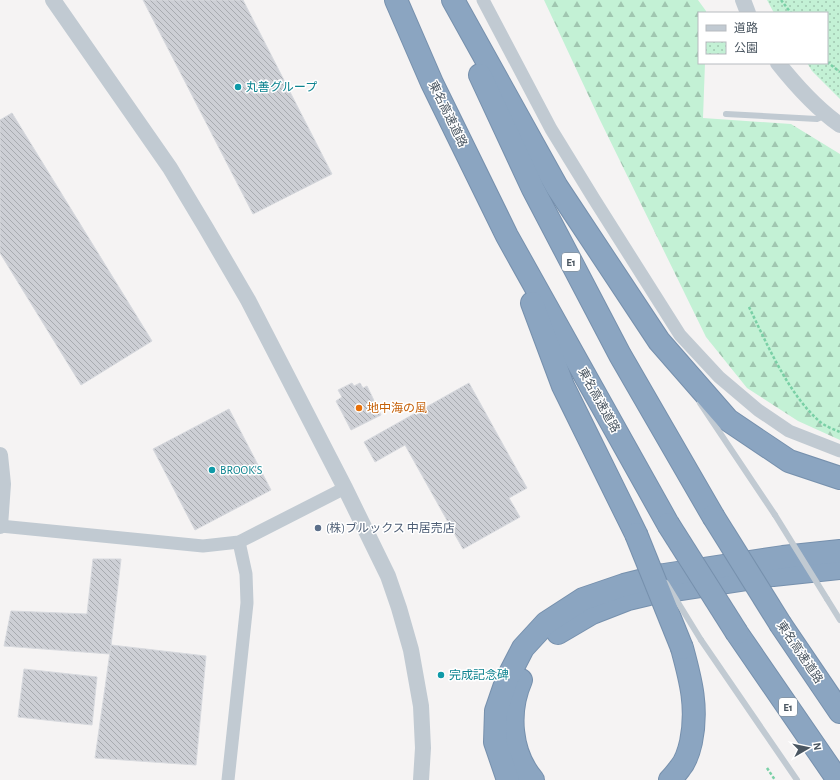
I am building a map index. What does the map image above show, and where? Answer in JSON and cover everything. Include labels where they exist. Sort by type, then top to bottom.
[{"type":"highway","name":"東名高速道路","points":[[396,0],[432,83],[508,236],[668,524],[737,633],[838,780]]},
{"type":"highway","name":"東名高速道路","points":[[444,0],[533,189],[620,355],[713,516],[781,625],[840,712]]},
{"type":"highway","points":[[453,0],[557,187],[659,341],[728,420],[789,461],[840,478]]},
{"type":"highway","points":[[508,236],[563,386],[692,644],[694,721],[689,751],[681,767],[670,780]]},
{"type":"highway","points":[[508,780],[495,742],[496,711],[507,679],[523,648],[546,623],[583,599],[637,582],[664,576],[783,557],[840,551]]},
{"type":"highway","points":[[533,780],[521,763],[515,744],[513,706],[518,687],[526,668],[556,634],[592,613],[628,599],[649,594],[774,575],[840,568]]},
{"type":"street","points":[[53,0],[170,168],[248,300],[345,488],[388,576],[411,650],[421,706],[423,748],[421,780]]},
{"type":"street","points":[[483,0],[552,129],[594,199],[680,335],[719,377],[758,410],[789,431],[840,451]]},
{"type":"street","points":[[743,0],[748,12]]},
{"type":"street","points":[[779,64],[798,89],[840,126]]},
{"type":"street","points":[[0,455],[3,484],[0,529]]},
{"type":"street","points":[[0,526],[203,546],[239,542],[345,488]]},
{"type":"street","points":[[228,780],[247,603],[246,574],[239,542]]},
{"type":"lane","points":[[726,114],[817,119],[826,115]]},
{"type":"lane","points":[[659,341],[684,380]]},
{"type":"lane","points":[[697,399],[775,515],[840,620]]},
{"type":"lane","points":[[692,644],[797,780]]},
{"type":"path","points":[[781,0],[790,12]]},
{"type":"path","points":[[828,63],[840,72]]},
{"type":"path","points":[[750,308],[782,371],[801,400],[819,421],[840,432]]},
{"type":"path","points":[[767,768],[775,780]]},
{"type":"green space","points":[[544,0],[698,0],[706,11],[698,12],[698,64],[705,64],[703,118],[791,124],[840,154],[840,440],[798,421],[747,388],[706,337],[599,118]]},
{"type":"green space","points":[[767,0],[840,0],[840,99],[812,71],[808,64],[828,64],[828,12],[773,12]]},
{"type":"building","name":"丸善グループ","points":[[143,0],[243,0],[332,174],[253,214]]},
{"type":"building","points":[[12,113],[152,341],[81,385],[0,253],[0,120]]},
{"type":"building","name":"地中海の風","points":[[352,383],[354,386],[360,383],[363,388],[367,386],[381,415],[351,430],[336,401],[342,397],[338,390]]},
{"type":"building","points":[[469,383],[527,488],[509,498],[520,517],[463,549],[405,445],[375,462],[364,442]]},
{"type":"building","name":"BROOK'S","points":[[229,409],[271,490],[195,530],[153,449]]},
{"type":"building","points":[[93,559],[121,559],[110,654],[4,646],[11,611],[87,614]]},
{"type":"building","points":[[111,645],[206,656],[196,765],[95,758]]},
{"type":"building","points":[[24,669],[97,677],[92,725],[18,717]]},
{"type":"place","name":"丸善グループ","points":[[238,87]]},
{"type":"place","name":"地中海の風","points":[[359,408]]},
{"type":"place","name":"BROOK'S","points":[[212,470]]},
{"type":"place","name":"(株)ブルックス 中居売店","points":[[318,528]]},
{"type":"place","name":"完成記念碑","points":[[441,675]]}]
